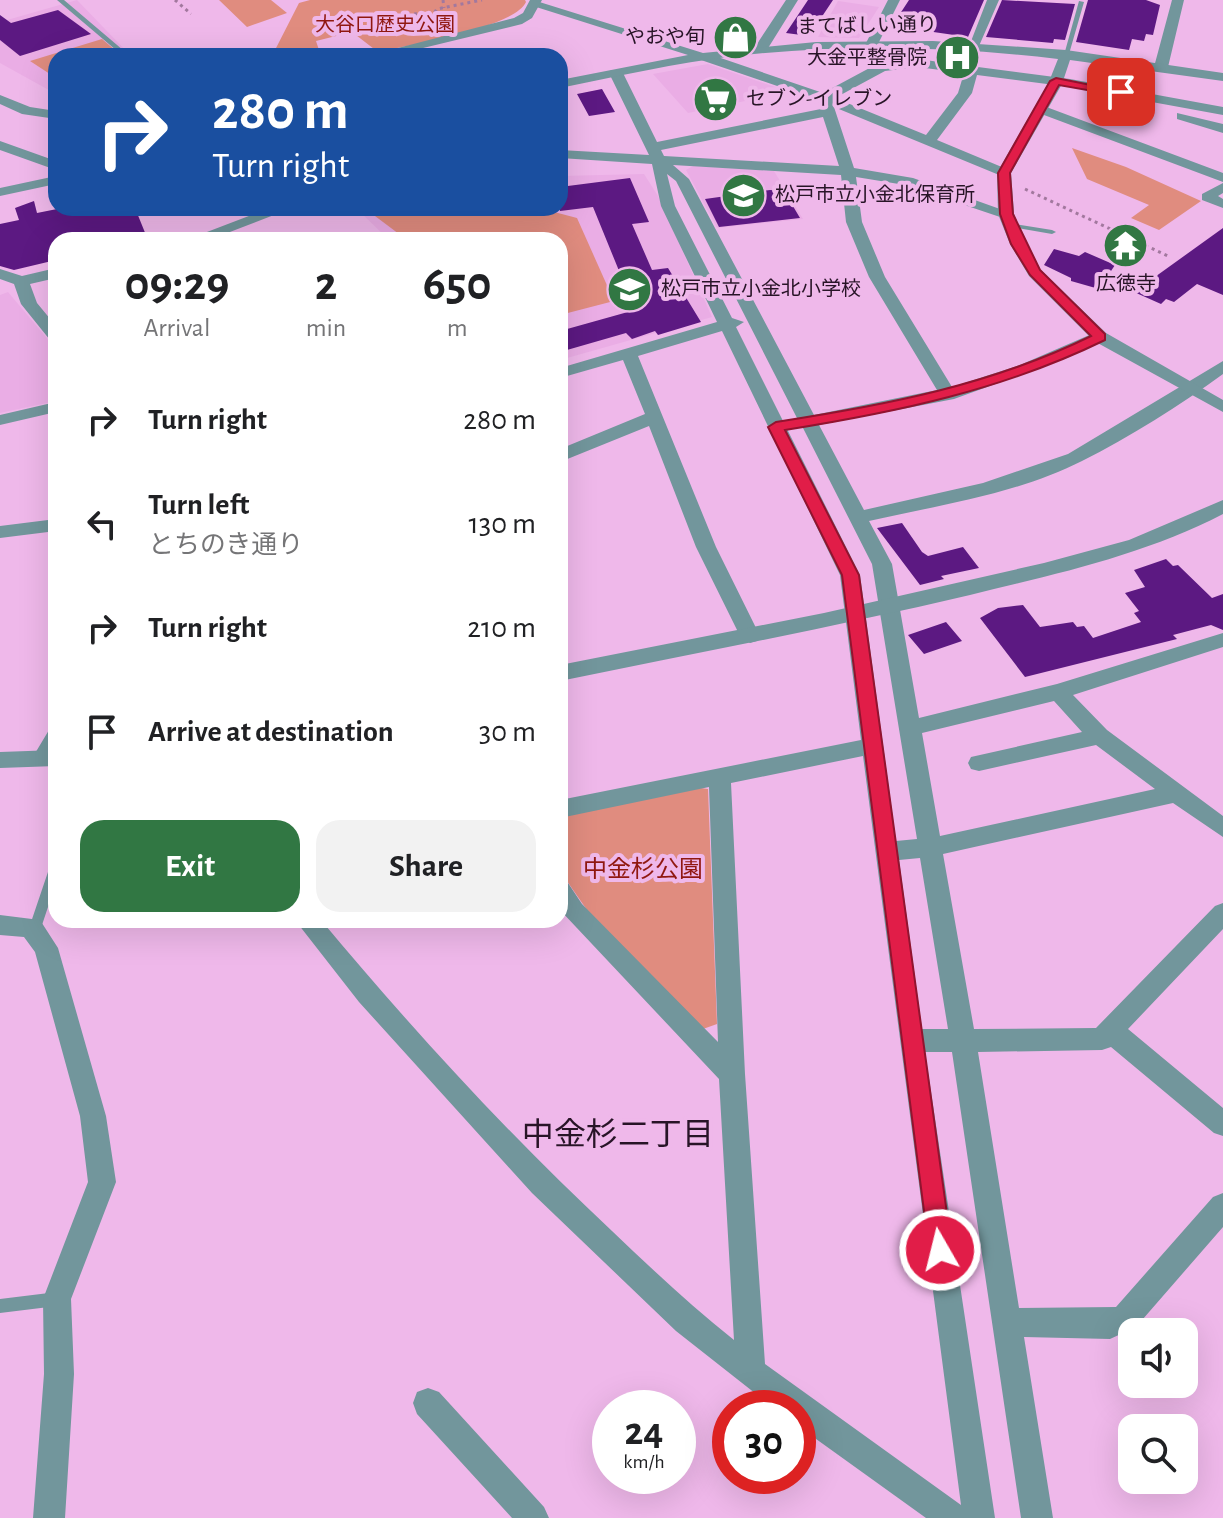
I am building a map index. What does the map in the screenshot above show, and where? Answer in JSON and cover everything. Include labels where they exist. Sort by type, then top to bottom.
[{"type":"street","points":[[760,50],[792,0]]},
{"type":"street","points":[[872,43],[894,0]]},
{"type":"street","points":[[973,46],[993,0]]},
{"type":"street","points":[[1161,67],[1178,0]]},
{"type":"street","points":[[408,48],[499,27],[528,15],[537,2],[706,57],[928,142],[1008,178]]},
{"type":"street","name":"まてばしい通り","points":[[568,82],[706,57],[760,50],[872,43],[973,46],[1066,54],[1223,77]]},
{"type":"street","points":[[1066,54],[1063,82],[1041,109],[1008,178],[1008,220],[1035,273],[1100,337],[1223,407]]},
{"type":"street","points":[[656,154],[826,105],[849,82],[900,63],[1063,82],[1223,111]]},
{"type":"street","points":[[928,142],[965,93],[972,70]]},
{"type":"street","points":[[616,73],[656,154],[668,206],[850,575],[871,746],[889,851],[911,1041],[979,1518]]},
{"type":"street","points":[[1063,82],[1223,129]]},
{"type":"street","points":[[0,99],[27,111],[48,114]]},
{"type":"street","points":[[826,105],[848,171],[854,222],[877,277],[948,395]]},
{"type":"street","points":[[1041,109],[1223,178]]},
{"type":"street","points":[[0,145],[48,163]]},
{"type":"street","points":[[568,154],[656,154],[848,171],[908,181],[1008,220]]},
{"type":"street","points":[[656,154],[682,179],[882,564],[963,1040],[1037,1518]]},
{"type":"street","points":[[0,192],[48,182]]},
{"type":"street","points":[[1223,187],[1207,197],[1223,204]]},
{"type":"street","points":[[216,232],[262,216]]},
{"type":"street","points":[[0,274],[21,281],[48,275]]},
{"type":"street","points":[[21,281],[29,304],[48,327]]},
{"type":"street","points":[[568,371],[724,324],[753,319]]},
{"type":"street","points":[[776,427],[948,395],[1049,362],[1100,337]]},
{"type":"street","points":[[629,353],[706,547],[750,636]]},
{"type":"street","points":[[857,518],[987,488],[1074,458],[1190,390],[1223,366]]},
{"type":"street","points":[[0,420],[48,409]]},
{"type":"street","points":[[568,453],[654,417]]},
{"type":"street","points":[[568,671],[857,615],[1081,561],[1145,542],[1223,506]]},
{"type":"street","points":[[0,532],[48,526]]},
{"type":"street","points":[[910,728],[1058,692],[1223,640]]},
{"type":"street","points":[[1058,692],[1099,736],[1160,779],[1173,794],[1223,828]]},
{"type":"street","points":[[979,763],[1099,736]]},
{"type":"street","points":[[568,807],[871,746]]},
{"type":"street","points":[[0,760],[47,758]]},
{"type":"street","points":[[720,777],[732,1074],[751,1373]]},
{"type":"street","points":[[889,851],[928,848],[1173,794]]},
{"type":"street","points":[[568,902],[732,1074]]},
{"type":"street","points":[[911,1041],[1102,1039],[1223,913]]},
{"type":"street","points":[[0,925],[31,927],[46,948],[93,1116],[102,1182],[57,1299],[59,1374],[49,1518]]},
{"type":"street","points":[[314,928],[368,994],[542,1184],[686,1321],[751,1373],[953,1518]]},
{"type":"street","points":[[1110,1030],[1223,1124]]},
{"type":"street","points":[[1006,1322],[1110,1324],[1126,1317],[1223,1206]]},
{"type":"street","points":[[428,1403],[533,1518]]},
{"type":"lane","points":[[60,0],[117,48]]},
{"type":"lane","points":[[1066,54],[1081,2]]},
{"type":"lane","points":[[1008,220],[1052,232]]},
{"type":"lane","points":[[34,931],[48,890]]},
{"type":"lane","points":[[0,1306],[57,1299]]},
{"type":"path","points":[[175,0],[191,14]]},
{"type":"path","points":[[443,0],[444,8]]},
{"type":"path","points":[[393,15],[434,13],[482,0]]},
{"type":"path","points":[[1008,178],[1170,257]]},
{"type":"shaded area","points":[[77,0],[123,48],[48,48],[48,90],[0,63],[0,22]]},
{"type":"shaded area","points":[[838,1],[879,7],[859,38],[818,37]]},
{"type":"shaded area","points":[[708,64],[788,92],[688,113],[653,74]]},
{"type":"shaded area","name":"松戸市立小金北保育所","points":[[693,166],[774,171],[803,219],[717,228],[686,170]]},
{"type":"shaded area","name":"松戸市立小金北小学校","points":[[644,174],[658,196],[712,317],[568,358],[568,232],[381,232],[364,216],[568,216],[568,176]]},
{"type":"shaded area","points":[[8,292],[48,340],[48,403],[0,413],[0,295]]},
{"type":"green space","points":[[219,0],[271,0],[287,13],[247,27]]},
{"type":"green space","name":"大谷口歴史公園","points":[[310,0],[526,2],[502,20],[397,48],[373,48],[352,32],[316,41],[318,48],[276,48],[299,3]]},
{"type":"green space","points":[[102,39],[113,48],[73,48]]},
{"type":"green space","points":[[48,56],[48,73],[30,61]]},
{"type":"green space","points":[[1072,148],[1126,167],[1201,201],[1159,230],[1131,218],[1149,205],[1087,179]]},
{"type":"green space","points":[[375,216],[577,218],[614,301],[568,313],[568,232],[396,232]]},
{"type":"green space","name":"中金杉公園","points":[[708,789],[717,1024],[703,1029],[587,910],[568,883],[568,815]]},
{"type":"building","points":[[808,0],[833,0],[809,36],[786,33]]},
{"type":"building","points":[[909,0],[984,0],[968,37],[892,26]]},
{"type":"building","points":[[1002,0],[1075,4],[1065,40],[1054,39],[1053,43],[986,37]]},
{"type":"building","points":[[1088,0],[1146,0],[1160,5],[1153,35],[1146,34],[1144,41],[1132,39],[1129,50],[1076,42]]},
{"type":"building","points":[[58,10],[91,34],[20,56],[0,40],[0,15],[11,23]]},
{"type":"building","points":[[602,89],[615,112],[589,116],[577,94]]},
{"type":"building","points":[[630,178],[649,222],[632,224],[652,270],[668,268],[701,322],[632,339],[626,333],[568,350],[568,329],[635,310],[593,207],[568,210],[568,186]]},
{"type":"building","points":[[770,190],[784,191],[800,218],[719,227],[705,199]]},
{"type":"building","points":[[34,201],[37,213],[48,211],[48,216],[138,216],[145,232],[48,232],[48,262],[14,270],[0,266],[0,224],[19,220],[15,208]]},
{"type":"building","points":[[1223,228],[1223,295],[1197,284],[1174,302],[1166,299],[1161,304],[1134,292]]},
{"type":"building","points":[[1054,249],[1079,256],[1085,252],[1115,265],[1099,289],[1071,281],[1071,278],[1044,265]]},
{"type":"building","points":[[902,523],[928,556],[963,547],[979,568],[941,576],[944,579],[920,585],[877,528]]},
{"type":"building","points":[[1166,559],[1173,566],[1178,565],[1212,598],[1223,594],[1223,630],[1211,625],[1173,635],[1177,639],[1025,677],[980,618],[998,608],[1023,605],[1040,627],[1073,622],[1077,627],[1084,626],[1093,638],[1141,622],[1134,613],[1139,611],[1125,593],[1145,587],[1134,570]]},
{"type":"building","points":[[946,622],[962,641],[924,654],[908,635]]},
{"type":"place","name":"やおや旬","points":[[736,37]]},
{"type":"place","name":"大金平整骨院","points":[[958,58]]},
{"type":"place","name":"セブン-イレブン","points":[[715,99]]},
{"type":"place","name":"松戸市立小金北保育所","points":[[744,195]]},
{"type":"place","name":"広徳寺","points":[[1126,245]]},
{"type":"place","name":"松戸市立小金北小学校","points":[[630,289]]},
{"type":"district","name":"中金杉二丁目","points":[[618,1135]]},
{"type":"route","points":[[940,1250],[850,575],[776,427],[893,408],[948,395],[1049,362],[1100,337],[1068,309],[1035,273],[1018,244],[1006,214],[1004,173],[1056,81],[1121,92]]}]
